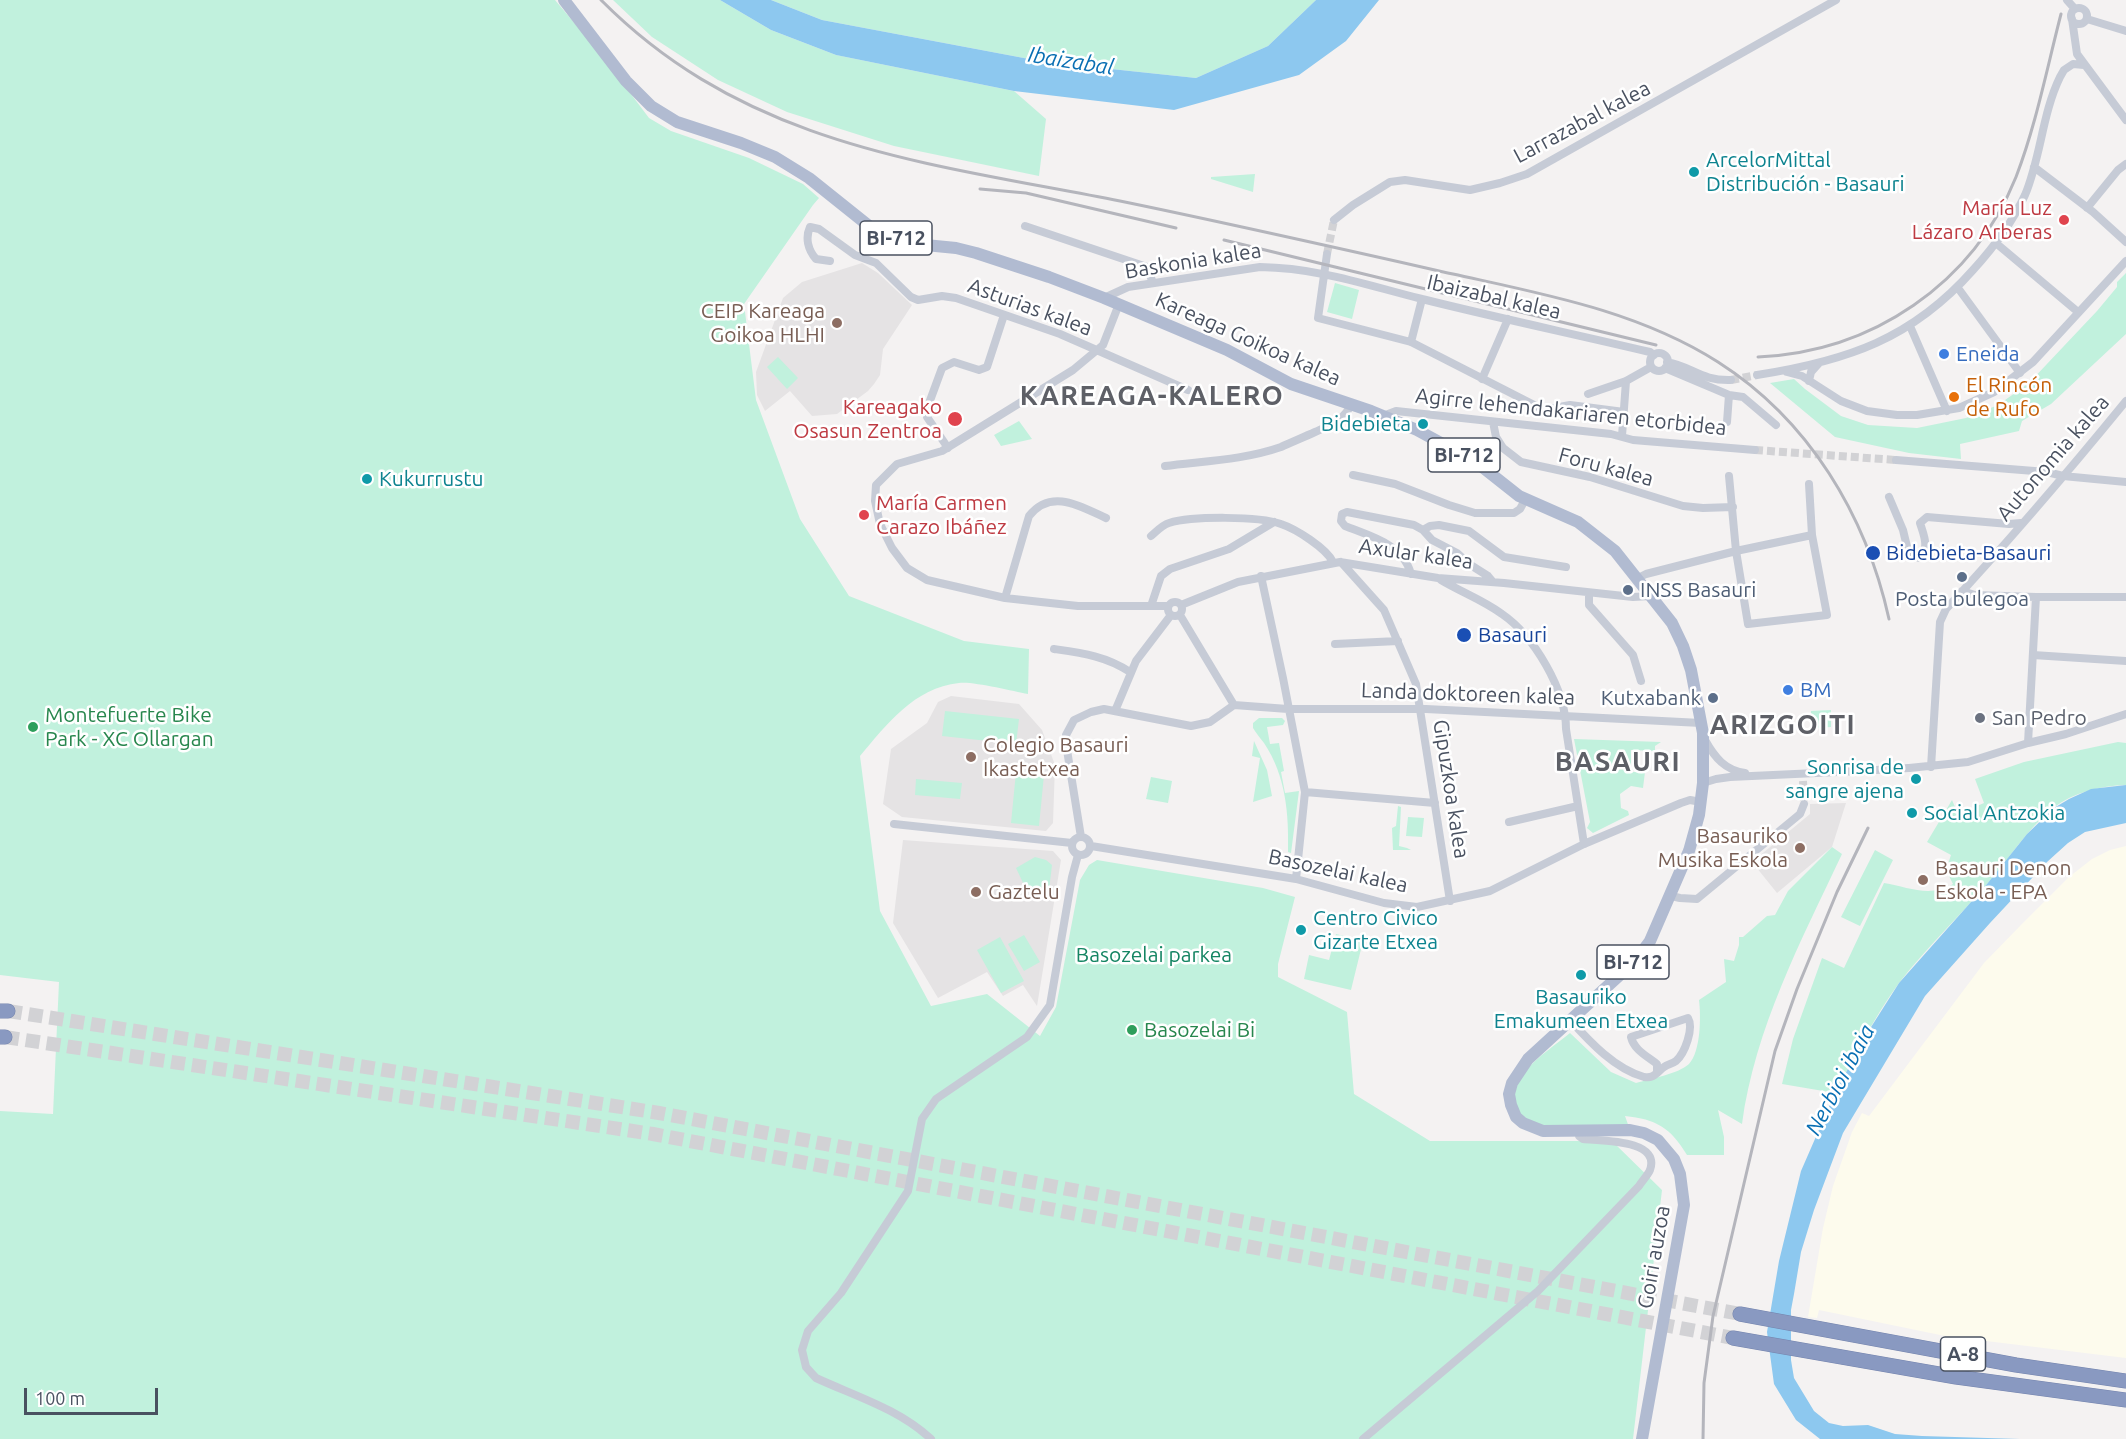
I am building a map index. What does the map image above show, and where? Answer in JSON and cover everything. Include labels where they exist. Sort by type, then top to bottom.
[{"type":"highway","name":"A-8","points":[[1747,1315],[2016,1365],[2126,1381]]},
{"type":"highway","name":"A-8","points":[[1733,1338],[2016,1386],[2126,1400]]},
{"type":"main road","name":"Kareaga Goikoa kalea","points":[[564,0],[626,81],[663,115],[693,129],[741,143],[775,157],[809,178],[869,226],[880,232],[915,244],[956,248],[998,259],[1119,304],[1237,355],[1291,384],[1383,416],[1462,453],[1525,500],[1558,513],[1588,529],[1615,551],[1671,622],[1683,646],[1691,670],[1702,728],[1703,783],[1696,831],[1675,897],[1655,932],[1635,961],[1528,1059],[1512,1083],[1509,1094],[1511,1105]]},
{"type":"main road","name":"Goiri auzoa","points":[[1511,1105],[1516,1117],[1523,1123],[1543,1131],[1630,1130],[1644,1133],[1658,1140],[1674,1159],[1683,1186],[1684,1205],[1642,1439]]},
{"type":"street","name":"Larrazabal kalea","points":[[1334,220],[1346,209],[1390,182],[1405,180],[1470,190],[1527,174],[1836,0]]},
{"type":"street","points":[[2067,0],[2085,11],[2084,21],[2076,42]]},
{"type":"street","points":[[2080,6],[2072,13],[2077,54],[2126,118]]},
{"type":"street","points":[[2072,19],[2077,24],[2084,21],[2126,31]]},
{"type":"street","points":[[1757,375],[1819,363],[1882,341],[1910,326],[1958,288],[1997,243],[2024,196],[2056,84],[2064,70],[2073,63],[2077,54]]},
{"type":"street","points":[[2073,63],[2084,65]]},
{"type":"street","points":[[2087,208],[2126,164]]},
{"type":"street","points":[[2034,167],[2126,242]]},
{"type":"street","points":[[1025,226],[1147,267],[1153,283]]},
{"type":"street","name":"Asturias kalea","points":[[830,261],[816,259],[810,252],[808,236],[810,227],[819,229],[855,255],[876,263],[911,297],[918,300],[942,296],[956,298],[1060,334],[1188,390]]},
{"type":"street","points":[[1997,243],[2078,312]]},
{"type":"street","points":[[1327,254],[1318,318],[1411,342],[1544,410],[1570,405],[1624,412]]},
{"type":"street","points":[[1779,371],[1791,372],[1841,401],[1867,411],[1917,415],[1959,408],[1994,392],[2020,373],[2040,355],[2126,261]]},
{"type":"street","name":"Baskonia kalea","points":[[1104,298],[1128,287],[1260,267],[1324,273]]},
{"type":"street","name":"Ibaizabal kalea","points":[[1324,273],[1422,299],[1650,352],[1654,355]]},
{"type":"street","points":[[1958,288],[2020,373]]},
{"type":"street","points":[[1411,342],[1422,299]]},
{"type":"street","points":[[1115,711],[1136,661],[1182,609],[1181,605],[1174,602],[1168,606],[1078,606],[1005,598],[927,580],[907,568],[892,548],[880,524],[875,501],[876,486],[897,464],[948,448],[1073,370],[1103,345],[1119,304]]},
{"type":"street","points":[[948,448],[927,417],[928,406],[942,368],[954,362],[979,369],[987,367],[1004,315]]},
{"type":"street","points":[[1482,379],[1508,319]]},
{"type":"street","points":[[1910,326],[1947,411]]},
{"type":"street","points":[[1651,367],[1650,362],[1654,355],[1659,354],[1664,356],[1666,365]]},
{"type":"street","points":[[1809,381],[1811,372],[1819,363]]},
{"type":"street","points":[[1651,367],[1658,371],[1666,365]]},
{"type":"street","points":[[1666,365],[1708,378],[1731,380]]},
{"type":"street","points":[[1666,365],[1729,395],[1743,397],[1776,425]]},
{"type":"street","points":[[1588,394],[1626,381],[1651,367]]},
{"type":"street","points":[[1622,436],[1626,381]]},
{"type":"street","points":[[1727,422],[1729,395]]},
{"type":"street","name":"Autonomia kalea","points":[[1931,767],[1940,622],[1946,609],[2021,523],[2054,490],[2063,476],[2126,401]]},
{"type":"street","points":[[1165,466],[1222,459],[1280,447],[1337,421],[1346,414],[1351,404]]},
{"type":"street","name":"Agirre lehendakariaren etorbidea","points":[[1383,416],[1396,411],[1622,436],[1633,440],[1755,450]]},
{"type":"street","name":"Foru kalea","points":[[1492,422],[1503,448],[1521,462],[1590,477],[1683,506],[1733,507]]},
{"type":"street","points":[[1896,460],[2047,472],[2063,476],[2126,482]]},
{"type":"street","points":[[1353,475],[1395,484],[1475,513],[1514,513],[1520,509],[1525,500]]},
{"type":"street","points":[[1729,476],[1736,551],[1748,624],[1827,615],[1812,535],[1809,484]]},
{"type":"street","points":[[1888,496],[1903,531],[1909,555],[1913,557],[1919,558],[1924,553],[1926,547],[1920,523],[1927,517],[2021,523]]},
{"type":"street","points":[[1005,598],[1029,516],[1036,507],[1070,501],[1106,518]]},
{"type":"street","points":[[1411,574],[1407,564],[1392,547],[1383,541],[1345,526],[1341,522],[1342,514],[1347,512],[1414,525],[1423,530],[1432,540],[1457,553],[1493,582]]},
{"type":"street","points":[[1151,536],[1170,523],[1195,519],[1274,522]]},
{"type":"street","points":[[1151,606],[1161,576],[1170,569],[1229,549],[1274,522]]},
{"type":"street","name":"Gipuzkoa kalea","points":[[1274,522],[1327,552],[1384,610],[1416,684],[1450,901]]},
{"type":"street","points":[[1423,530],[1439,525],[1469,531],[1504,557],[1566,567]]},
{"type":"street","points":[[1638,578],[1736,551],[1812,535]]},
{"type":"street","name":"Axular kalea","points":[[1181,605],[1238,582],[1337,562],[1438,578],[1493,582],[1589,594],[1651,596]]},
{"type":"street","points":[[1261,576],[1305,792],[1296,879]]},
{"type":"street","points":[[1438,578],[1504,615],[1540,656],[1557,689],[1566,715],[1566,729],[1584,844]]},
{"type":"street","points":[[1962,591],[1975,595],[2126,597]]},
{"type":"street","points":[[1589,594],[1589,605],[1633,655],[1641,681]]},
{"type":"street","points":[[2028,743],[2036,597]]},
{"type":"street","points":[[1081,837],[1066,750],[1066,735],[1074,720],[1104,709],[1191,726],[1203,725],[1234,705],[1175,615],[1168,612],[1168,606]]},
{"type":"street","points":[[1335,644],[1398,641]]},
{"type":"street","points":[[1054,649],[1090,654],[1115,662],[1130,672]]},
{"type":"street","points":[[2033,655],[2126,661]]},
{"type":"street","name":"Landa doktoreen kalea","points":[[1234,705],[1288,709],[1420,709],[1566,715],[1702,728]]},
{"type":"street","points":[[1703,783],[1716,778],[1764,776],[1802,778],[1968,762],[2126,714]]},
{"type":"street","points":[[1702,728],[1716,758],[1730,769],[1764,776]]},
{"type":"street","points":[[1703,765],[1709,759],[1716,758]]},
{"type":"street","points":[[1305,792],[1435,803]]},
{"type":"street","name":"Basozelai kalea","points":[[1091,846],[1296,879],[1384,903],[1418,907],[1490,891],[1584,844],[1681,802],[1690,800],[1701,802]]},
{"type":"street","points":[[1675,897],[1696,899],[1800,814],[1804,804]]},
{"type":"street","points":[[1509,822],[1578,806]]},
{"type":"street","points":[[894,824],[1072,843]]},
{"type":"street","points":[[1076,838],[1087,838],[1091,846],[1087,854],[1078,855],[1072,849],[1072,843],[1076,838]]},
{"type":"street","points":[[931,1439],[920,1428],[898,1414],[816,1378],[806,1367],[802,1350],[808,1332],[841,1293],[908,1191],[922,1119],[931,1105],[936,1099],[1027,1037],[1050,1005],[1072,877],[1078,855]]},
{"type":"street","points":[[1570,1021],[1607,1056],[1646,1077],[1653,1077],[1658,1073],[1667,1065],[1676,1061],[1683,1050],[1690,1022],[1688,1018],[1631,1037],[1631,1041],[1639,1052],[1657,1064],[1658,1073]]},
{"type":"street","points":[[1364,1439],[1538,1291],[1639,1186],[1650,1170],[1650,1161],[1645,1150],[1635,1144],[1583,1139],[1579,1136],[1579,1131]]},
{"type":"shaded area","name":"CEIP Kareaga Goikoa HLHI","points":[[862,263],[878,273],[912,305],[883,349],[880,375],[868,391],[837,414],[812,416],[790,391],[765,411],[757,395],[756,372],[783,298],[802,282]]},
{"type":"shaded area","name":"Colegio Basauri Ikastetxea","points":[[951,696],[1019,704],[1042,730],[1055,765],[1053,823],[1046,831],[902,817],[883,804],[891,749],[927,723],[938,702]]},
{"type":"shaded area","name":"Basauriko Musika Eskola","points":[[1846,803],[1832,847],[1777,893],[1752,862],[1810,814],[1810,804]]},
{"type":"shaded area","name":"Gaztelu","points":[[903,840],[1053,851],[1061,860],[1037,1006],[1023,985],[1003,996],[987,972],[938,998],[893,923]]},
{"type":"shaded area","points":[[2126,846],[2126,1358],[1945,1336],[1819,1310],[1817,1318],[1808,1317],[1823,1228],[1833,1186],[1852,1132],[1862,1113],[1869,1116],[1984,963],[2020,926],[2069,877],[2092,859],[2110,850]]},
{"type":"green space","name":"Basozelai parkea","points":[[0,0],[555,0],[603,57],[649,118],[671,131],[749,158],[803,184],[819,198],[744,304],[756,400],[800,519],[849,596],[964,641],[1029,649],[1028,694],[973,683],[943,686],[928,692],[903,709],[860,756],[880,911],[931,1006],[987,994],[1040,1036],[1056,1007],[1080,880],[1089,865],[1097,860],[1263,888],[1295,897],[1278,964],[1278,977],[1347,1012],[1354,1094],[1430,1141],[1612,1141],[1662,1190],[1633,1439],[0,1439],[0,1111],[53,1114],[59,982],[0,975]]},
{"type":"green space","points":[[613,0],[720,0],[771,30],[836,55],[1014,91],[1046,119],[1039,176],[894,146],[787,112],[718,80],[652,37]]},
{"type":"green space","points":[[771,0],[1316,0],[1268,46],[1196,78],[1045,62],[822,20]]},
{"type":"green space","points":[[1255,174],[1253,192],[1211,179],[1211,177]]},
{"type":"green space","points":[[2126,273],[2126,334],[2051,404],[2022,421],[2019,431],[1960,444],[1961,459],[1909,453],[1835,437],[1770,383],[1794,379],[1841,416],[1868,425],[1917,428],[1966,418],[1998,405],[2029,383],[2097,311]]},
{"type":"green space","points":[[1335,283],[1359,290],[1352,319],[1327,312]]},
{"type":"green space","points":[[778,357],[798,378],[787,389],[767,367]]},
{"type":"green space","points":[[1019,421],[1032,439],[1001,446],[994,435]]},
{"type":"green space","points":[[1831,710],[1831,727],[1811,728],[1811,711]]},
{"type":"green space","points":[[945,711],[1019,719],[1016,744],[942,736]]},
{"type":"green space","points":[[1259,718],[1282,718],[1285,721],[1283,725],[1267,727],[1270,744],[1279,743],[1285,793],[1299,791],[1291,853],[1288,852],[1287,810],[1282,782],[1271,756],[1253,728],[1253,723]]},
{"type":"green space","points":[[1574,739],[1661,742],[1655,746],[1655,751],[1631,750],[1631,772],[1645,772],[1643,788],[1631,786],[1620,794],[1621,808],[1628,811],[1629,815],[1593,833],[1587,828],[1590,822]]},
{"type":"green space","points":[[1254,741],[1267,770],[1272,796],[1253,802],[1260,758],[1252,756]]},
{"type":"green space","points":[[2118,742],[2126,743],[2126,785],[2097,788],[2078,794],[2061,802],[2035,825],[1987,884],[1899,983],[1873,1023],[1835,1093],[1782,1084],[1793,1039],[1822,958],[1844,968],[1884,883],[1927,891],[1953,884],[1946,870],[1951,855],[1927,842],[1952,800],[1958,814],[1984,803],[1975,779],[2024,762]]},
{"type":"green space","points":[[1016,772],[1044,775],[1039,826],[1011,823]]},
{"type":"green space","points":[[1151,777],[1172,781],[1168,803],[1146,799]]},
{"type":"green space","points":[[916,779],[962,783],[960,799],[915,795]]},
{"type":"green space","points":[[1398,806],[1401,807],[1399,846],[1411,850],[1393,850],[1392,828],[1396,826]]},
{"type":"green space","points":[[1408,817],[1424,818],[1422,837],[1406,836]]},
{"type":"green space","points":[[1832,847],[1842,854],[1796,952],[1769,1019],[1748,1088],[1742,1124],[1718,1110],[1724,1137],[1724,1155],[1687,1155],[1675,1138],[1662,1126],[1636,1117],[1625,1116],[1630,1130],[1547,1131],[1516,1112],[1517,1086],[1522,1076],[1539,1057],[1570,1033],[1611,1072],[1636,1083],[1671,1073],[1689,1064],[1698,1042],[1699,1000],[1726,982],[1724,959],[1734,961],[1739,937],[1743,937],[1767,916],[1775,915],[1788,891]]},
{"type":"green space","points":[[1875,850],[1893,860],[1860,926],[1841,917]]},
{"type":"green space","points":[[1035,857],[1046,860],[1052,865],[1049,890],[1025,887],[1016,868]]},
{"type":"green space","points":[[1336,934],[1363,941],[1351,990],[1304,979],[1309,955],[1329,960]]},
{"type":"green space","points":[[1024,935],[1040,962],[1024,971],[1008,944]]},
{"type":"green space","points":[[1000,937],[1024,981],[1001,993],[977,950]]},
{"type":"water","points":[[720,0],[771,0],[822,20],[1045,62],[1196,78],[1268,46],[1316,0],[1379,0],[1346,41],[1299,75],[1174,110],[1014,91],[836,55],[771,30]]},
{"type":"water","points":[[2126,785],[2126,823],[2085,832],[2068,843],[2047,862],[1925,996],[1843,1133],[1801,1252],[1791,1310],[1791,1360],[1794,1378],[1814,1411],[1829,1423],[1843,1426],[1868,1425],[1895,1434],[2020,1439],[1820,1439],[1796,1420],[1774,1384],[1767,1332],[1779,1261],[1801,1171],[1835,1093],[1866,1035],[1899,983],[1987,884],[2027,834],[2054,808],[2069,799],[2091,789]]},
{"type":"tunnel","points":[[1327,254],[1334,220]]},
{"type":"tunnel","points":[[1731,380],[1757,375]]},
{"type":"tunnel","points":[[1755,450],[1896,460]]},
{"type":"tunnel","points":[[1803,781],[1804,804]]},
{"type":"tunnel","points":[[8,1011],[659,1113],[1740,1314]]},
{"type":"tunnel","points":[[5,1037],[653,1134],[1733,1338]]},
{"type":"railway","points":[[601,0],[657,49],[717,88],[779,118],[843,141],[978,174],[1120,201],[1555,297],[1623,317],[1687,344],[1751,385],[1806,441],[1829,473],[1849,507],[1879,580],[1889,619]]},
{"type":"railway","points":[[1758,357],[1800,352],[1840,342],[1878,326],[1914,305],[1946,280],[1974,250],[1997,215],[2016,177],[2035,117],[2061,14]]},
{"type":"railway","points":[[980,189],[1026,193],[1176,228]]},
{"type":"railway","points":[[1224,240],[1656,345]]},
{"type":"railway","points":[[1703,1439],[1704,1383],[1713,1316],[1775,1051],[1797,989],[1837,892],[1868,828]]},
{"type":"place","name":"ArcelorMittal Distribución - Basauri","points":[[1694,172]]},
{"type":"place","name":"María Luz Lázaro Arberas","points":[[2064,220]]},
{"type":"place","name":"CEIP Kareaga Goikoa HLHI","points":[[837,323]]},
{"type":"place","name":"Eneida","points":[[1944,354]]},
{"type":"place","name":"El Rincón de Rufo","points":[[1954,397]]},
{"type":"place","name":"Kareagako Osasun Zentroa","points":[[955,419]]},
{"type":"place","name":"Bidebieta","points":[[1423,424]]},
{"type":"place","name":"Kukurrustu","points":[[367,479]]},
{"type":"place","name":"María Carmen Carazo Ibáñez","points":[[864,515]]},
{"type":"place","name":"Bidebieta-Basauri","points":[[1873,553]]},
{"type":"place","name":"Posta bulegoa","points":[[1962,577]]},
{"type":"place","name":"INSS Basauri","points":[[1628,590]]},
{"type":"place","name":"Basauri","points":[[1464,635]]},
{"type":"place","name":"BM","points":[[1788,690]]},
{"type":"place","name":"Kutxabank","points":[[1713,698]]},
{"type":"place","name":"San Pedro","points":[[1980,718]]},
{"type":"place","name":"Montefuerte Bike Park - XC Ollargan","points":[[33,727]]},
{"type":"place","name":"Colegio Basauri Ikastetxea","points":[[971,757]]},
{"type":"place","name":"Sonrisa de sangre ajena","points":[[1916,779]]},
{"type":"place","name":"Social Antzokia","points":[[1912,813]]},
{"type":"place","name":"Basauriko Musika Eskola","points":[[1800,848]]},
{"type":"place","name":"Basauri Denon Eskola - EPA","points":[[1923,880]]},
{"type":"place","name":"Gaztelu","points":[[976,892]]},
{"type":"place","name":"Centro Civico Gizarte Etxea","points":[[1301,930]]},
{"type":"place","name":"Basauriko Emakumeen Etxea","points":[[1581,975]]},
{"type":"place","name":"Basozelai Bi","points":[[1132,1030]]},
{"type":"district","name":"KAREAGA-KALERO","points":[[1152,396]]},
{"type":"district","name":"ARIZGOITI","points":[[1783,725]]},
{"type":"district","name":"BASAURI","points":[[1618,762]]},
{"type":"water label","name":"Ibaizabal","points":[[1071,61]]},
{"type":"water label","name":"Nerbioi ibaia","points":[[1840,1080]]}]
